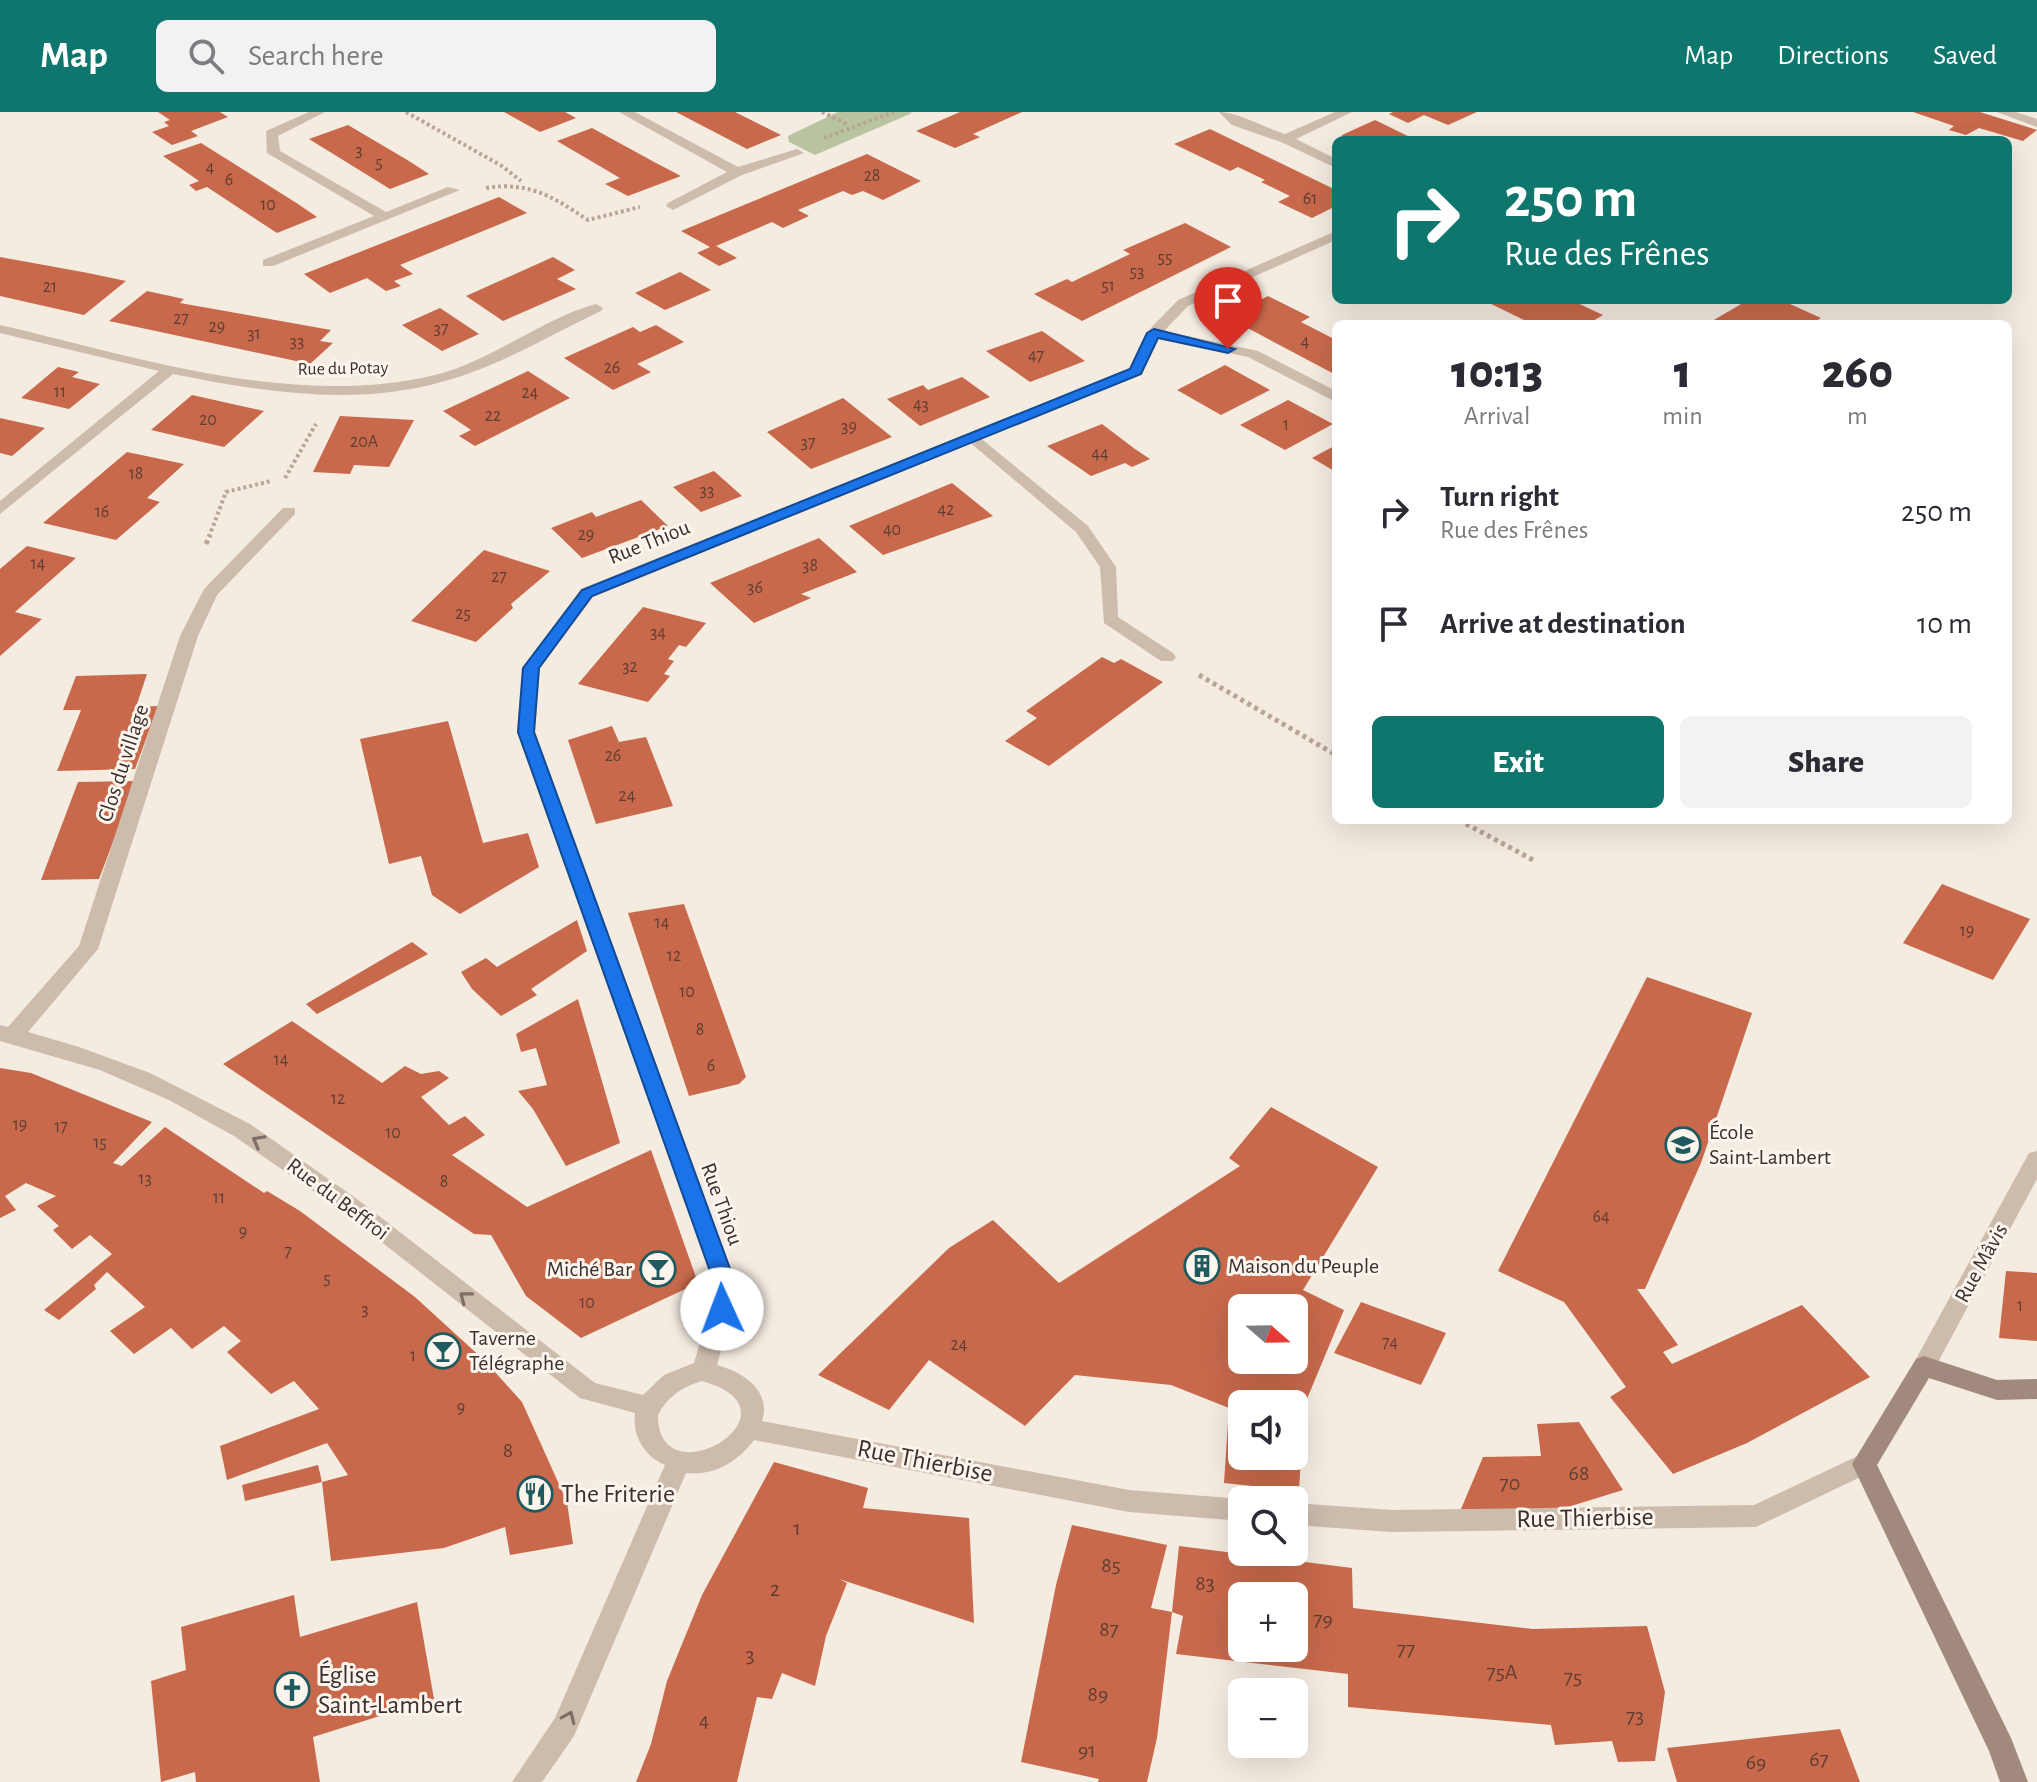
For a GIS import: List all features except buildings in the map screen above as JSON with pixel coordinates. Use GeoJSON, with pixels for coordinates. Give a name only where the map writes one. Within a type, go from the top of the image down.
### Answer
{"type":"FeatureCollection","features":[{"type":"Feature","properties":{"kind":"street"},"geometry":{"type":"LineString","coordinates":[[319,112],[278,124],[271,134],[274,153],[382,215]]}},
{"type":"Feature","properties":{"kind":"street"},"geometry":{"type":"LineString","coordinates":[[625,112],[737,172]]}},
{"type":"Feature","properties":{"kind":"street"},"geometry":{"type":"LineString","coordinates":[[1225,112],[1237,122],[1286,139],[1332,162]]}},
{"type":"Feature","properties":{"kind":"street"},"geometry":{"type":"LineString","coordinates":[[1286,139],[1346,112]]}},
{"type":"Feature","properties":{"kind":"street"},"geometry":{"type":"LineString","coordinates":[[2003,112],[2037,123]]}},
{"type":"Feature","properties":{"kind":"street"},"geometry":{"type":"LineString","coordinates":[[673,206],[737,172],[797,153]]}},
{"type":"Feature","properties":{"kind":"street"},"geometry":{"type":"LineString","coordinates":[[268,263],[382,215],[453,190]]}},
{"type":"Feature","properties":{"kind":"street","name":"Rue Thiou"},"geometry":{"type":"LineString","coordinates":[[702,1371],[709,1358],[727,1288],[526,732],[531,668],[587,593],[1136,371],[1154,333],[1183,303],[1332,237]]}},
{"type":"Feature","properties":{"kind":"street","name":"Rue du Potay"},"geometry":{"type":"LineString","coordinates":[[0,329],[172,368],[276,388],[323,392],[408,387],[444,377],[596,308]]}},
{"type":"Feature","properties":{"kind":"street"},"geometry":{"type":"LineString","coordinates":[[1154,333],[1253,354],[1332,395]]}},
{"type":"Feature","properties":{"kind":"street"},"geometry":{"type":"LineString","coordinates":[[0,509],[172,368]]}},
{"type":"Feature","properties":{"kind":"street"},"geometry":{"type":"LineString","coordinates":[[973,437],[1082,529],[1108,567],[1110,619],[1167,657]]}},
{"type":"Feature","properties":{"kind":"street","name":"Clos du village"},"geometry":{"type":"LineString","coordinates":[[7,1035],[88,949],[189,636],[210,593],[289,511]]}},
{"type":"Feature","properties":{"kind":"street","name":"Rue du Beffroi"},"geometry":{"type":"LineString","coordinates":[[7,1035],[46,1043],[156,1085],[273,1149],[588,1391],[650,1407]]}},
{"type":"Feature","properties":{"kind":"street","name":"Rue Mâvis"},"geometry":{"type":"LineString","coordinates":[[1924,1366],[2037,1159]]}},
{"type":"Feature","properties":{"kind":"street"},"geometry":{"type":"LineString","coordinates":[[2014,1782],[2001,1747],[1864,1464],[1924,1366],[1997,1390],[2037,1389]]}},
{"type":"Feature","properties":{"kind":"street"},"geometry":{"type":"LineString","coordinates":[[702,1371],[736,1379],[748,1391],[754,1413],[750,1429],[730,1452],[699,1463],[679,1460],[656,1448],[647,1432],[646,1417],[655,1393],[669,1381],[702,1371]]}},
{"type":"Feature","properties":{"kind":"street","name":"Rue Thierbise"},"geometry":{"type":"LineString","coordinates":[[750,1429],[1129,1501],[1228,1509]]}},
{"type":"Feature","properties":{"kind":"street"},"geometry":{"type":"LineString","coordinates":[[526,1782],[565,1727],[679,1460]]}},
{"type":"Feature","properties":{"kind":"street","name":"Rue Thierbise"},"geometry":{"type":"LineString","coordinates":[[1308,1515],[1392,1521],[1756,1516],[1864,1464]]}},
{"type":"Feature","properties":{"kind":"path"},"geometry":{"type":"LineString","coordinates":[[406,112],[502,166],[522,182],[538,188],[588,220],[644,206],[673,206]]}},
{"type":"Feature","properties":{"kind":"path"},"geometry":{"type":"LineString","coordinates":[[822,112],[850,126]]}},
{"type":"Feature","properties":{"kind":"path"},"geometry":{"type":"LineString","coordinates":[[797,153],[850,126],[894,112]]}},
{"type":"Feature","properties":{"kind":"path"},"geometry":{"type":"LineString","coordinates":[[453,190],[465,192],[522,182]]}},
{"type":"Feature","properties":{"kind":"path"},"geometry":{"type":"LineString","coordinates":[[1167,657],[1332,753]]}},
{"type":"Feature","properties":{"kind":"path"},"geometry":{"type":"LineString","coordinates":[[1466,824],[1535,861]]}},
{"type":"Feature","properties":{"kind":"green space"},"geometry":{"type":"Polygon","coordinates":[[[838,112],[912,113],[815,155],[789,142],[788,136],[838,112]]]}},
{"type":"Feature","properties":{"kind":"place","name":"École Saint-Lambert"},"geometry":{"type":"Point","coordinates":[1683,1145]}},
{"type":"Feature","properties":{"kind":"place","name":"Maison du Peuple"},"geometry":{"type":"Point","coordinates":[1202,1266]}},
{"type":"Feature","properties":{"kind":"place","name":"Miché Bar"},"geometry":{"type":"Point","coordinates":[658,1269]}},
{"type":"Feature","properties":{"kind":"place","name":"Taverne Télégraphe"},"geometry":{"type":"Point","coordinates":[443,1351]}},
{"type":"Feature","properties":{"kind":"place","name":"The Friterie"},"geometry":{"type":"Point","coordinates":[535,1494]}},
{"type":"Feature","properties":{"kind":"place","name":"Église Saint-Lambert"},"geometry":{"type":"Point","coordinates":[292,1690]}},
{"type":"Feature","properties":{"kind":"route"},"geometry":{"type":"LineString","coordinates":[[722,1309],[727,1288],[526,732],[531,668],[587,593],[1136,371],[1154,333],[1228,349]]}}]}
